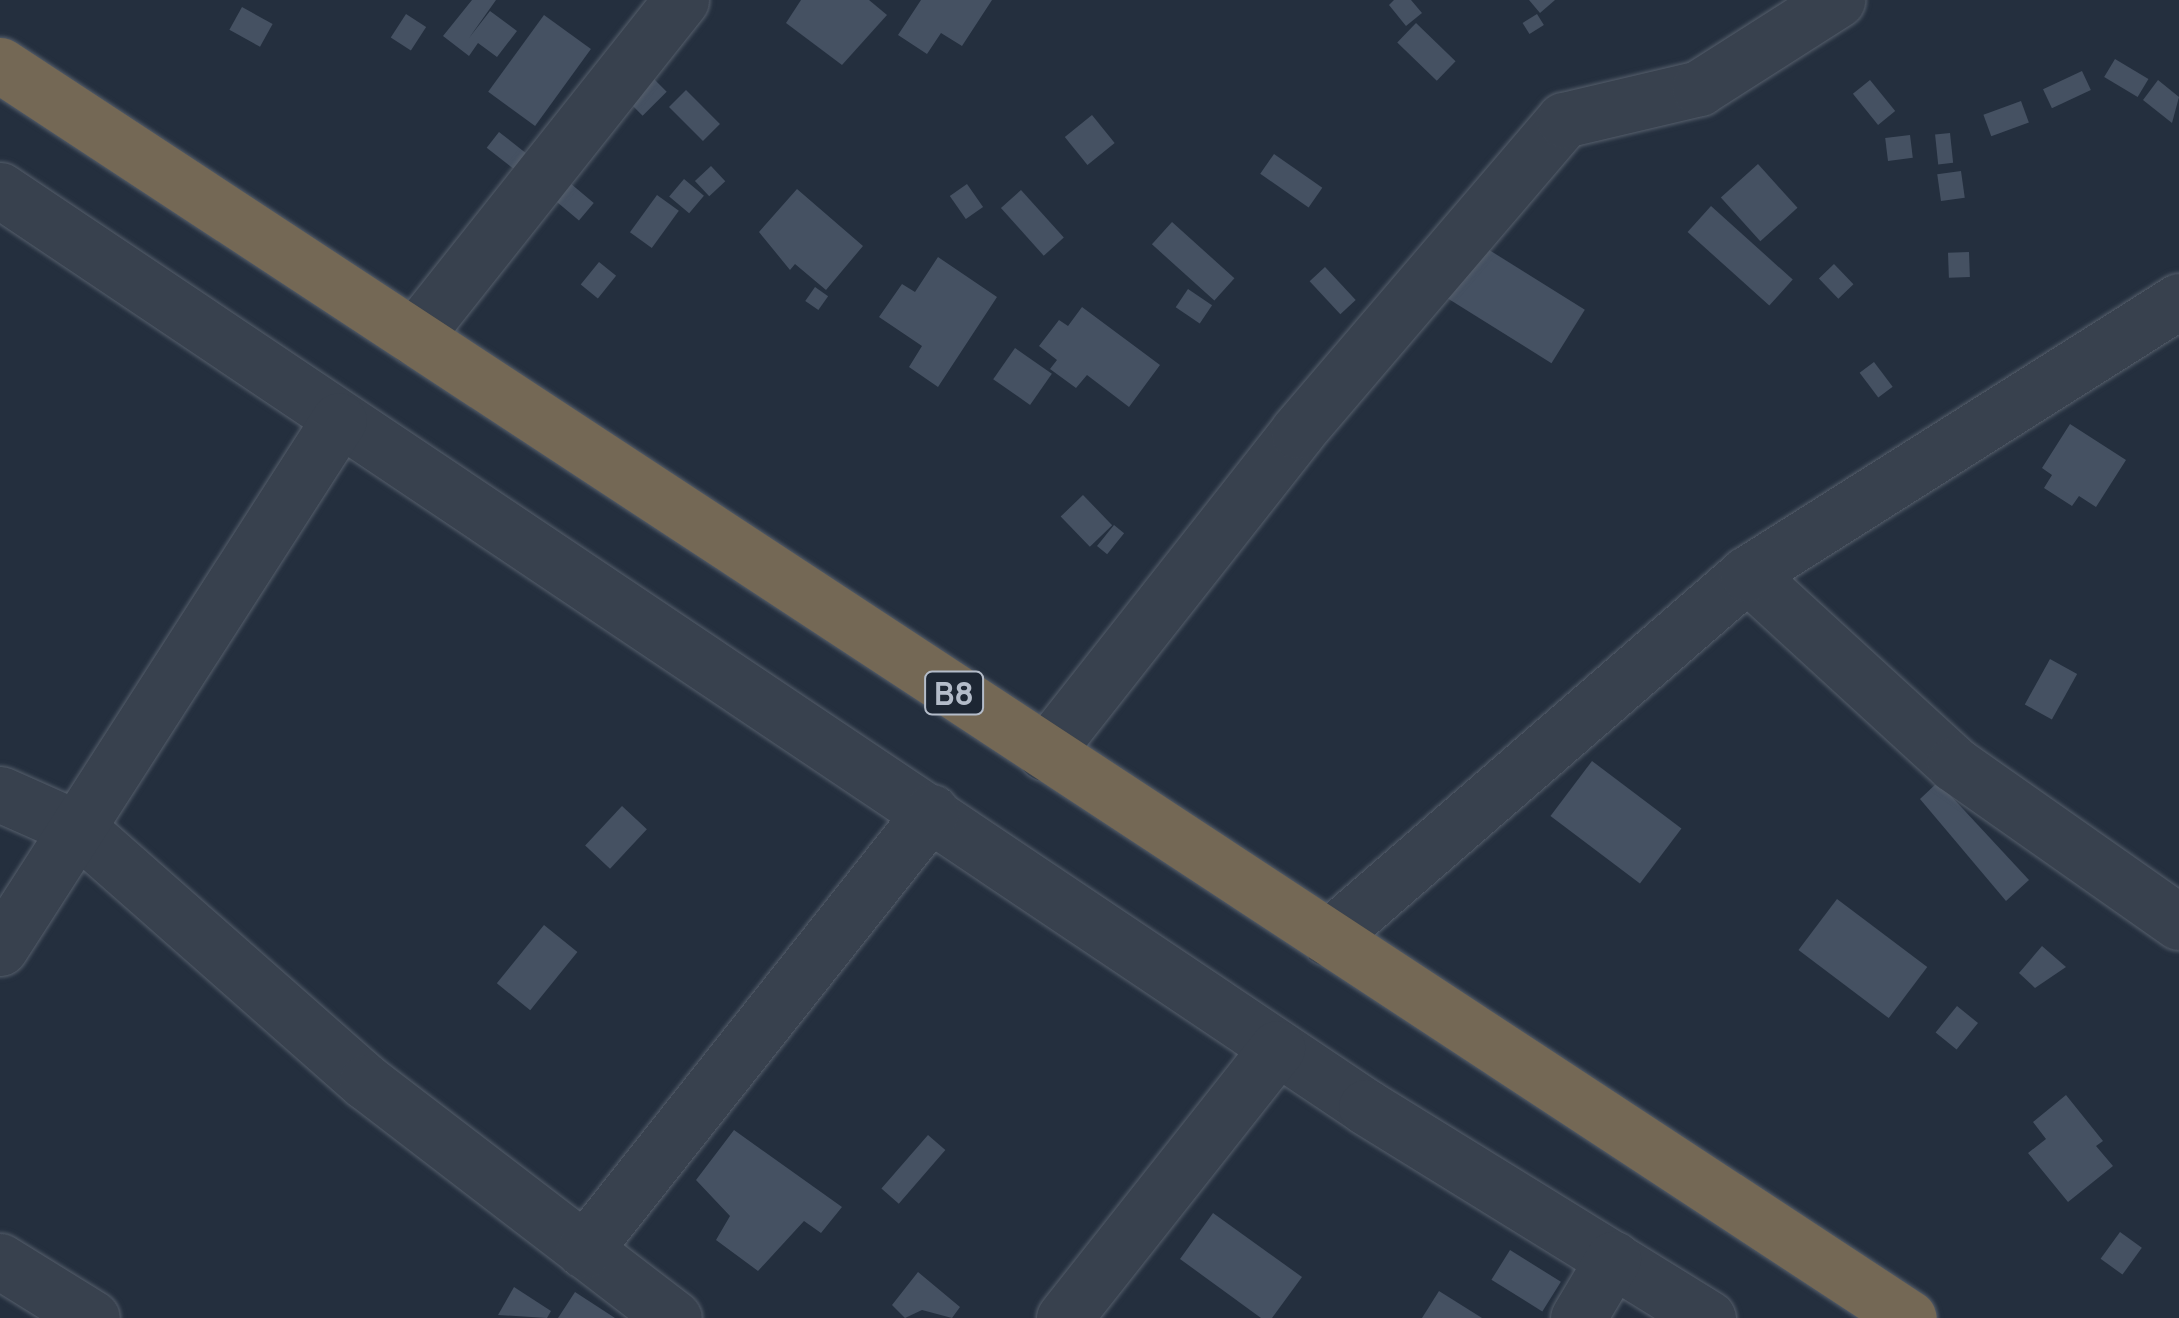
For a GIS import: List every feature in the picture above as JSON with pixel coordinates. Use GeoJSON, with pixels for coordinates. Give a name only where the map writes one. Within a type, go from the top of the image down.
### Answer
{"type":"FeatureCollection","features":[{"type":"Feature","properties":{"kind":"highway","name":"B8"},"geometry":{"type":"LineString","coordinates":[[0,65],[1909,1318]]}},
{"type":"Feature","properties":{"kind":"street"},"geometry":{"type":"LineString","coordinates":[[414,337],[681,0]]}},
{"type":"Feature","properties":{"kind":"street"},"geometry":{"type":"LineString","coordinates":[[1045,754],[1298,431],[1564,120],[1699,88],[1837,0]]}},
{"type":"Feature","properties":{"kind":"street"},"geometry":{"type":"LineString","coordinates":[[0,190],[1277,1048],[1708,1318]]}},
{"type":"Feature","properties":{"kind":"street"},"geometry":{"type":"LineString","coordinates":[[1328,938],[1747,574],[2179,301]]}},
{"type":"Feature","properties":{"kind":"street"},"geometry":{"type":"LineString","coordinates":[[0,948],[339,420]]}},
{"type":"Feature","properties":{"kind":"street"},"geometry":{"type":"LineString","coordinates":[[1747,574],[1954,764],[2179,922]]}},
{"type":"Feature","properties":{"kind":"street"},"geometry":{"type":"LineString","coordinates":[[0,794],[79,829],[366,1082],[674,1318]]}},
{"type":"Feature","properties":{"kind":"street"},"geometry":{"type":"LineString","coordinates":[[584,1250],[931,812]]}},
{"type":"Feature","properties":{"kind":"street"},"geometry":{"type":"LineString","coordinates":[[1064,1318],[1277,1048]]}},
{"type":"Feature","properties":{"kind":"street"},"geometry":{"type":"LineString","coordinates":[[1578,1318],[1613,1260]]}},
{"type":"Feature","properties":{"kind":"street"},"geometry":{"type":"LineString","coordinates":[[0,1261],[92,1318]]}},
{"type":"Feature","properties":{"kind":"building"},"geometry":{"type":"Polygon","coordinates":[[[472,0],[496,0],[469,38],[490,11],[517,31],[497,57],[478,43],[469,56],[443,36],[472,0]]]}},
{"type":"Feature","properties":{"kind":"building"},"geometry":{"type":"Polygon","coordinates":[[[801,0],[869,0],[887,15],[842,65],[786,23],[801,0]]]}},
{"type":"Feature","properties":{"kind":"building"},"geometry":{"type":"Polygon","coordinates":[[[921,0],[992,0],[962,46],[941,33],[927,54],[898,35],[921,0]]]}},
{"type":"Feature","properties":{"kind":"building"},"geometry":{"type":"Polygon","coordinates":[[[1394,0],[1411,0],[1422,13],[1406,26],[1389,5],[1394,0]]]}},
{"type":"Feature","properties":{"kind":"building"},"geometry":{"type":"Polygon","coordinates":[[[1529,0],[1555,0],[1540,13],[1529,0]]]}},
{"type":"Feature","properties":{"kind":"building"},"geometry":{"type":"Polygon","coordinates":[[[242,7],[273,24],[260,47],[229,30],[242,7]]]}},
{"type":"Feature","properties":{"kind":"building"},"geometry":{"type":"Polygon","coordinates":[[[406,14],[426,27],[411,51],[391,37],[406,14]]]}},
{"type":"Feature","properties":{"kind":"building"},"geometry":{"type":"Polygon","coordinates":[[[1537,14],[1544,25],[1529,34],[1523,23],[1537,14]]]}},
{"type":"Feature","properties":{"kind":"building"},"geometry":{"type":"Polygon","coordinates":[[[544,15],[591,49],[535,126],[488,92],[544,15]]]}},
{"type":"Feature","properties":{"kind":"building"},"geometry":{"type":"Polygon","coordinates":[[[1416,23],[1456,61],[1437,81],[1397,42],[1416,23]]]}},
{"type":"Feature","properties":{"kind":"building"},"geometry":{"type":"Polygon","coordinates":[[[2115,59],[2148,79],[2138,97],[2104,77],[2115,59]]]}},
{"type":"Feature","properties":{"kind":"building"},"geometry":{"type":"Polygon","coordinates":[[[2082,71],[2091,90],[2052,108],[2043,89],[2082,71]]]}},
{"type":"Feature","properties":{"kind":"building"},"geometry":{"type":"Polygon","coordinates":[[[649,74],[667,92],[643,116],[625,98],[649,74]]]}},
{"type":"Feature","properties":{"kind":"building"},"geometry":{"type":"Polygon","coordinates":[[[1870,80],[1895,111],[1878,125],[1853,94],[1870,80]]]}},
{"type":"Feature","properties":{"kind":"building"},"geometry":{"type":"Polygon","coordinates":[[[2158,80],[2179,97],[2172,123],[2143,100],[2158,80]]]}},
{"type":"Feature","properties":{"kind":"building"},"geometry":{"type":"Polygon","coordinates":[[[686,90],[720,124],[703,141],[669,107],[686,90]]]}},
{"type":"Feature","properties":{"kind":"building"},"geometry":{"type":"Polygon","coordinates":[[[2021,101],[2029,123],[1991,136],[1983,115],[2021,101]]]}},
{"type":"Feature","properties":{"kind":"building"},"geometry":{"type":"Polygon","coordinates":[[[1092,115],[1115,143],[1087,165],[1065,137],[1092,115]]]}},
{"type":"Feature","properties":{"kind":"building"},"geometry":{"type":"Polygon","coordinates":[[[499,132],[527,154],[515,170],[487,148],[499,132]]]}},
{"type":"Feature","properties":{"kind":"building"},"geometry":{"type":"Polygon","coordinates":[[[1950,133],[1953,163],[1938,164],[1935,135],[1950,133]]]}},
{"type":"Feature","properties":{"kind":"building"},"geometry":{"type":"Polygon","coordinates":[[[1910,135],[1913,158],[1888,161],[1885,138],[1910,135]]]}},
{"type":"Feature","properties":{"kind":"building"},"geometry":{"type":"Polygon","coordinates":[[[1274,154],[1322,188],[1309,208],[1260,174],[1274,154]]]}},
{"type":"Feature","properties":{"kind":"building"},"geometry":{"type":"Polygon","coordinates":[[[1758,164],[1797,208],[1760,241],[1721,197],[1758,164]]]}},
{"type":"Feature","properties":{"kind":"building"},"geometry":{"type":"Polygon","coordinates":[[[711,166],[725,181],[709,196],[695,181],[711,166]]]}},
{"type":"Feature","properties":{"kind":"building"},"geometry":{"type":"Polygon","coordinates":[[[1961,171],[1965,198],[1941,201],[1937,174],[1961,171]]]}},
{"type":"Feature","properties":{"kind":"building"},"geometry":{"type":"Polygon","coordinates":[[[684,179],[704,196],[689,213],[669,197],[684,179]]]}},
{"type":"Feature","properties":{"kind":"building"},"geometry":{"type":"Polygon","coordinates":[[[570,183],[594,203],[579,221],[555,201],[570,183]]]}},
{"type":"Feature","properties":{"kind":"building"},"geometry":{"type":"Polygon","coordinates":[[[967,184],[983,207],[966,219],[950,196],[967,184]]]}},
{"type":"Feature","properties":{"kind":"building"},"geometry":{"type":"Polygon","coordinates":[[[797,189],[863,246],[826,290],[795,264],[790,270],[759,232],[797,189]]]}},
{"type":"Feature","properties":{"kind":"building"},"geometry":{"type":"Polygon","coordinates":[[[1021,190],[1064,238],[1044,256],[1001,208],[1021,190]]]}},
{"type":"Feature","properties":{"kind":"building"},"geometry":{"type":"Polygon","coordinates":[[[657,195],[679,211],[652,248],[630,232],[657,195]]]}},
{"type":"Feature","properties":{"kind":"building"},"geometry":{"type":"Polygon","coordinates":[[[1711,206],[1793,280],[1769,306],[1688,232],[1711,206]]]}},
{"type":"Feature","properties":{"kind":"building"},"geometry":{"type":"Polygon","coordinates":[[[1172,222],[1234,278],[1214,301],[1152,244],[1172,222]]]}},
{"type":"Feature","properties":{"kind":"building"},"geometry":{"type":"Polygon","coordinates":[[[1478,243],[1585,310],[1551,363],[1445,296],[1478,243]]]}},
{"type":"Feature","properties":{"kind":"building"},"geometry":{"type":"Polygon","coordinates":[[[1969,252],[1970,277],[1949,278],[1948,253],[1969,252]]]}},
{"type":"Feature","properties":{"kind":"building"},"geometry":{"type":"Polygon","coordinates":[[[938,257],[997,297],[938,387],[909,367],[922,346],[879,317],[902,284],[915,292],[938,257]]]}},
{"type":"Feature","properties":{"kind":"building"},"geometry":{"type":"Polygon","coordinates":[[[599,262],[616,276],[598,298],[581,285],[599,262]]]}},
{"type":"Feature","properties":{"kind":"building"},"geometry":{"type":"Polygon","coordinates":[[[1834,264],[1853,284],[1838,299],[1819,279],[1834,264]]]}},
{"type":"Feature","properties":{"kind":"building"},"geometry":{"type":"Polygon","coordinates":[[[1325,267],[1356,300],[1340,314],[1310,281],[1325,267]]]}},
{"type":"Feature","properties":{"kind":"building"},"geometry":{"type":"Polygon","coordinates":[[[815,287],[828,296],[818,310],[805,301],[815,287]]]}},
{"type":"Feature","properties":{"kind":"building"},"geometry":{"type":"Polygon","coordinates":[[[1188,289],[1212,305],[1200,323],[1176,307],[1188,289]]]}},
{"type":"Feature","properties":{"kind":"building"},"geometry":{"type":"Polygon","coordinates":[[[1082,307],[1160,365],[1129,407],[1087,375],[1076,388],[1050,369],[1057,360],[1039,346],[1059,320],[1068,326],[1082,307]]]}},
{"type":"Feature","properties":{"kind":"building"},"geometry":{"type":"Polygon","coordinates":[[[1015,348],[1052,374],[1030,405],[993,379],[1015,348]]]}},
{"type":"Feature","properties":{"kind":"building"},"geometry":{"type":"Polygon","coordinates":[[[1874,362],[1893,387],[1878,398],[1860,373],[1874,362]]]}},
{"type":"Feature","properties":{"kind":"building"},"geometry":{"type":"Polygon","coordinates":[[[2070,424],[2126,460],[2096,507],[2079,496],[2072,506],[2044,488],[2052,475],[2042,468],[2070,424]]]}},
{"type":"Feature","properties":{"kind":"building"},"geometry":{"type":"Polygon","coordinates":[[[1083,495],[1112,525],[1090,547],[1061,517],[1083,495]]]}},
{"type":"Feature","properties":{"kind":"building"},"geometry":{"type":"Polygon","coordinates":[[[1114,525],[1124,533],[1107,554],[1097,546],[1114,525]]]}},
{"type":"Feature","properties":{"kind":"building"},"geometry":{"type":"Polygon","coordinates":[[[2050,659],[2077,674],[2052,720],[2025,704],[2050,659]]]}},
{"type":"Feature","properties":{"kind":"building"},"geometry":{"type":"Polygon","coordinates":[[[1592,761],[1681,828],[1640,884],[1550,816],[1592,761]]]}},
{"type":"Feature","properties":{"kind":"building"},"geometry":{"type":"Polygon","coordinates":[[[1938,782],[2029,880],[2006,901],[1920,799],[1938,782]]]}},
{"type":"Feature","properties":{"kind":"building"},"geometry":{"type":"Polygon","coordinates":[[[622,806],[647,829],[610,869],[585,845],[622,806]]]}},
{"type":"Feature","properties":{"kind":"building"},"geometry":{"type":"Polygon","coordinates":[[[1837,899],[1927,967],[1889,1018],[1798,950],[1837,899]]]}},
{"type":"Feature","properties":{"kind":"building"},"geometry":{"type":"Polygon","coordinates":[[[544,925],[577,952],[530,1010],[497,983],[544,925]]]}},
{"type":"Feature","properties":{"kind":"building"},"geometry":{"type":"Polygon","coordinates":[[[2042,946],[2066,967],[2035,988],[2019,973],[2042,946]]]}},
{"type":"Feature","properties":{"kind":"building"},"geometry":{"type":"Polygon","coordinates":[[[1957,1006],[1978,1023],[1957,1049],[1936,1032],[1957,1006]]]}},
{"type":"Feature","properties":{"kind":"building"},"geometry":{"type":"Polygon","coordinates":[[[2066,1095],[2103,1141],[2096,1146],[2113,1166],[2068,1202],[2028,1153],[2046,1139],[2033,1122],[2066,1095]]]}},
{"type":"Feature","properties":{"kind":"building"},"geometry":{"type":"Polygon","coordinates":[[[734,1130],[842,1207],[821,1233],[804,1221],[758,1271],[716,1240],[730,1216],[696,1180],[734,1130]]]}},
{"type":"Feature","properties":{"kind":"building"},"geometry":{"type":"Polygon","coordinates":[[[928,1135],[945,1150],[899,1204],[881,1189],[928,1135]]]}},
{"type":"Feature","properties":{"kind":"building"},"geometry":{"type":"Polygon","coordinates":[[[1213,1213],[1302,1277],[1272,1318],[1261,1318],[1180,1259],[1213,1213]]]}},
{"type":"Feature","properties":{"kind":"building"},"geometry":{"type":"Polygon","coordinates":[[[2120,1232],[2142,1248],[2122,1275],[2101,1259],[2120,1232]]]}},
{"type":"Feature","properties":{"kind":"building"},"geometry":{"type":"Polygon","coordinates":[[[1510,1250],[1561,1282],[1542,1311],[1491,1280],[1510,1250]]]}},
{"type":"Feature","properties":{"kind":"building"},"geometry":{"type":"Polygon","coordinates":[[[918,1272],[960,1307],[952,1318],[922,1310],[905,1318],[892,1305],[918,1272]]]}},
{"type":"Feature","properties":{"kind":"building"},"geometry":{"type":"Polygon","coordinates":[[[514,1287],[551,1311],[547,1318],[498,1315],[514,1287]]]}},
{"type":"Feature","properties":{"kind":"building"},"geometry":{"type":"Polygon","coordinates":[[[1439,1291],[1482,1318],[1422,1318],[1439,1291]]]}},
{"type":"Feature","properties":{"kind":"building"},"geometry":{"type":"Polygon","coordinates":[[[575,1292],[615,1318],[558,1318],[575,1292]]]}}]}
